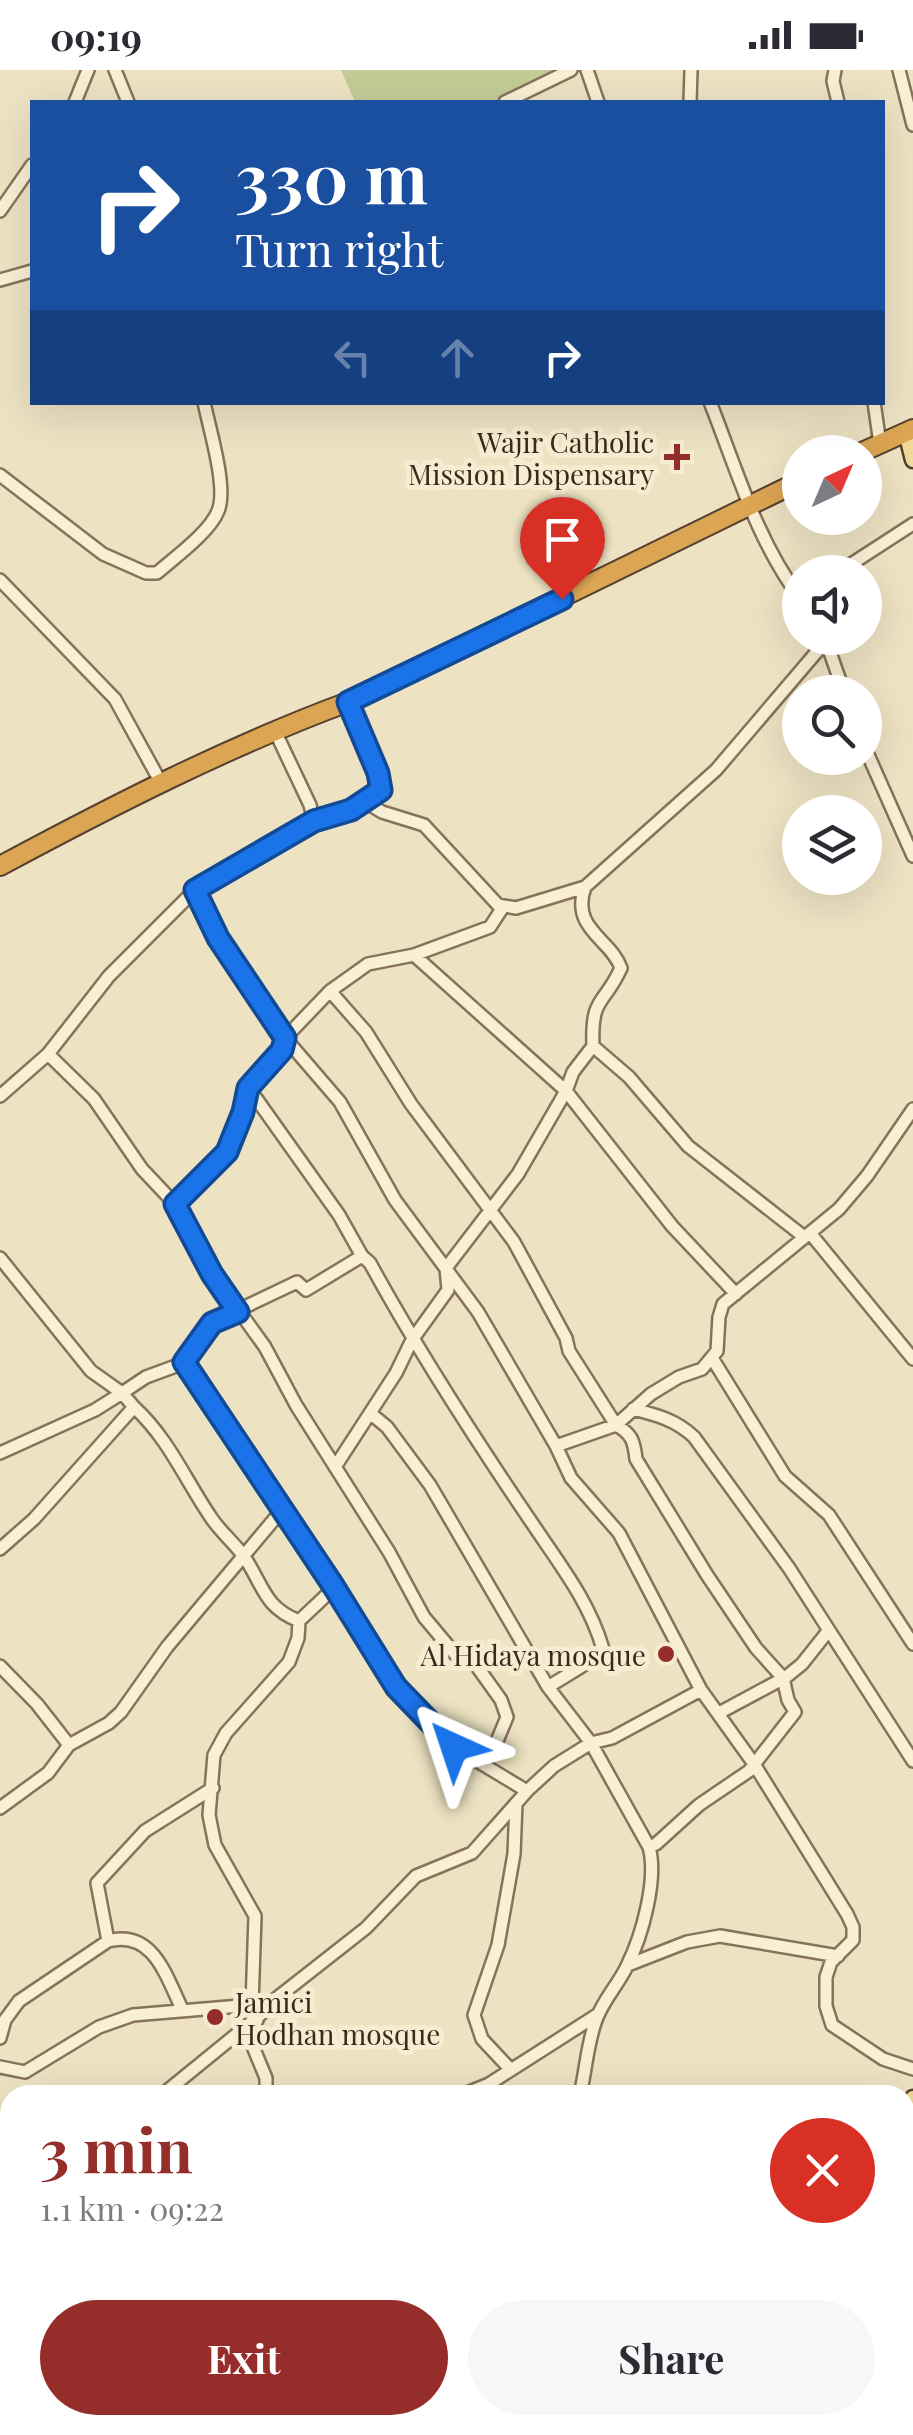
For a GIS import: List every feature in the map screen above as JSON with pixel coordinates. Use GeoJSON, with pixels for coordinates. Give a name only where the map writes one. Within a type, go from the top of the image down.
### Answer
{"type":"FeatureCollection","features":[{"type":"Feature","properties":{"kind":"highway"},"geometry":{"type":"LineString","coordinates":[[882,443],[910,430]]}},
{"type":"Feature","properties":{"kind":"highway"},"geometry":{"type":"LineString","coordinates":[[0,866],[160,781],[348,702],[782,490]]}},
{"type":"Feature","properties":{"kind":"main road"},"geometry":{"type":"LineString","coordinates":[[910,430],[913,460]]}},
{"type":"Feature","properties":{"kind":"street"},"geometry":{"type":"LineString","coordinates":[[76,100],[88,70]]}},
{"type":"Feature","properties":{"kind":"street"},"geometry":{"type":"LineString","coordinates":[[115,70],[127,100]]}},
{"type":"Feature","properties":{"kind":"street"},"geometry":{"type":"LineString","coordinates":[[509,100],[571,70]]}},
{"type":"Feature","properties":{"kind":"street"},"geometry":{"type":"LineString","coordinates":[[588,70],[597,100]]}},
{"type":"Feature","properties":{"kind":"street"},"geometry":{"type":"LineString","coordinates":[[690,100],[691,70]]}},
{"type":"Feature","properties":{"kind":"street"},"geometry":{"type":"LineString","coordinates":[[836,70],[833,81],[838,100]]}},
{"type":"Feature","properties":{"kind":"street"},"geometry":{"type":"LineString","coordinates":[[899,70],[913,125]]}},
{"type":"Feature","properties":{"kind":"street"},"geometry":{"type":"LineString","coordinates":[[0,211],[30,168]]}},
{"type":"Feature","properties":{"kind":"street"},"geometry":{"type":"LineString","coordinates":[[0,280],[30,272]]}},
{"type":"Feature","properties":{"kind":"street"},"geometry":{"type":"LineString","coordinates":[[0,475],[103,554],[146,573],[157,573],[218,514],[220,481],[205,405]]}},
{"type":"Feature","properties":{"kind":"street"},"geometry":{"type":"LineString","coordinates":[[711,405],[750,504],[754,524],[782,572]]}},
{"type":"Feature","properties":{"kind":"street"},"geometry":{"type":"LineString","coordinates":[[874,405],[879,435]]}},
{"type":"Feature","properties":{"kind":"street"},"geometry":{"type":"LineString","coordinates":[[865,555],[913,524]]}},
{"type":"Feature","properties":{"kind":"street"},"geometry":{"type":"LineString","coordinates":[[0,580],[115,699],[160,781]]}},
{"type":"Feature","properties":{"kind":"street"},"geometry":{"type":"LineString","coordinates":[[364,801],[382,812],[424,825],[492,901],[503,907],[516,908],[585,887],[716,770],[812,655]]}},
{"type":"Feature","properties":{"kind":"street"},"geometry":{"type":"LineString","coordinates":[[0,1096],[48,1054],[109,976],[195,890],[314,821],[351,810],[381,790],[378,773],[348,702]]}},
{"type":"Feature","properties":{"kind":"street"},"geometry":{"type":"LineString","coordinates":[[274,730],[314,821]]}},
{"type":"Feature","properties":{"kind":"street"},"geometry":{"type":"LineString","coordinates":[[877,775],[913,856]]}},
{"type":"Feature","properties":{"kind":"street"},"geometry":{"type":"LineString","coordinates":[[335,1466],[396,1373],[412,1340],[448,1290],[446,1268],[518,1174],[573,1072],[593,1046],[592,1025],[598,1000],[622,968],[616,954],[598,942],[588,926],[582,901],[585,887]]}},
{"type":"Feature","properties":{"kind":"street"},"geometry":{"type":"LineString","coordinates":[[195,890],[218,938],[285,1038],[340,1102],[395,1200],[478,1312],[571,1478],[619,1533],[701,1690],[754,1764],[853,1926],[853,1940],[832,1962],[826,1976],[826,2006],[832,2026],[882,2059],[913,2069]]}},
{"type":"Feature","properties":{"kind":"street"},"geometry":{"type":"LineString","coordinates":[[175,1204],[227,1152],[248,1088],[282,1050],[285,1038],[330,991],[368,964],[414,955],[490,927],[503,907]]}},
{"type":"Feature","properties":{"kind":"street"},"geometry":{"type":"LineString","coordinates":[[414,955],[566,1091],[672,1226],[736,1294]]}},
{"type":"Feature","properties":{"kind":"street"},"geometry":{"type":"LineString","coordinates":[[330,991],[366,1032],[410,1104],[514,1242],[566,1338],[569,1351],[616,1425],[629,1432],[636,1459],[707,1576],[756,1648],[783,1678],[788,1700],[796,1712],[749,1771],[648,1847]]}},
{"type":"Feature","properties":{"kind":"street"},"geometry":{"type":"LineString","coordinates":[[593,1046],[629,1077],[688,1146],[807,1235],[913,1359]]}},
{"type":"Feature","properties":{"kind":"street"},"geometry":{"type":"LineString","coordinates":[[48,1054],[94,1100],[142,1169],[175,1204],[212,1274],[265,1347],[424,1617],[455,1654],[476,1664],[501,1700],[507,1717],[497,1741],[476,1761]]}},
{"type":"Feature","properties":{"kind":"street"},"geometry":{"type":"LineString","coordinates":[[248,1088],[339,1215],[412,1340],[533,1526],[563,1564],[597,1628],[603,1649],[600,1655],[548,1687]]}},
{"type":"Feature","properties":{"kind":"street"},"geometry":{"type":"LineString","coordinates":[[556,1446],[616,1425],[679,1376],[702,1370],[718,1344],[718,1317],[724,1304],[839,1209],[913,1109]]}},
{"type":"Feature","properties":{"kind":"street"},"geometry":{"type":"LineString","coordinates":[[0,1453],[95,1410],[146,1377],[184,1362],[212,1323],[298,1282],[306,1290],[362,1256]]}},
{"type":"Feature","properties":{"kind":"street"},"geometry":{"type":"LineString","coordinates":[[0,1258],[91,1370],[122,1394],[187,1474],[211,1518],[244,1557],[267,1600],[281,1614],[299,1622]]}},
{"type":"Feature","properties":{"kind":"street"},"geometry":{"type":"LineString","coordinates":[[712,1358],[785,1476],[829,1516],[913,1644]]}},
{"type":"Feature","properties":{"kind":"street"},"geometry":{"type":"LineString","coordinates":[[184,1362],[396,1687],[454,1747],[527,1791]]}},
{"type":"Feature","properties":{"kind":"street"},"geometry":{"type":"LineString","coordinates":[[0,1549],[34,1519],[134,1407]]}},
{"type":"Feature","properties":{"kind":"street"},"geometry":{"type":"LineString","coordinates":[[634,1409],[682,1425],[694,1436],[790,1568],[913,1760]]}},
{"type":"Feature","properties":{"kind":"street"},"geometry":{"type":"LineString","coordinates":[[370,1413],[387,1428],[430,1486],[548,1687],[592,1743],[652,1858],[650,1896],[628,1965],[597,2015],[581,2085]]}},
{"type":"Feature","properties":{"kind":"street"},"geometry":{"type":"LineString","coordinates":[[0,1808],[48,1773],[70,1745],[122,1712],[168,1648],[282,1510]]}},
{"type":"Feature","properties":{"kind":"street"},"geometry":{"type":"LineString","coordinates":[[266,2085],[249,2037],[256,2011],[254,1916],[215,1845],[209,1815],[217,1746],[289,1662],[299,1622],[334,1587]]}},
{"type":"Feature","properties":{"kind":"street"},"geometry":{"type":"LineString","coordinates":[[720,1712],[802,1664],[829,1630]]}},
{"type":"Feature","properties":{"kind":"street"},"geometry":{"type":"LineString","coordinates":[[0,1666],[70,1745]]}},
{"type":"Feature","properties":{"kind":"street"},"geometry":{"type":"LineString","coordinates":[[173,2085],[256,2011],[366,1928],[416,1876],[472,1853],[554,1766],[701,1690]]}},
{"type":"Feature","properties":{"kind":"street"},"geometry":{"type":"LineString","coordinates":[[108,1941],[97,1883],[144,1831],[213,1788]]}},
{"type":"Feature","properties":{"kind":"street"},"geometry":{"type":"LineString","coordinates":[[512,2070],[482,2039],[474,2015],[498,1945],[514,1854],[516,1804]]}},
{"type":"Feature","properties":{"kind":"street"},"geometry":{"type":"LineString","coordinates":[[628,1965],[688,1942],[720,1936],[838,1956]]}},
{"type":"Feature","properties":{"kind":"street"},"geometry":{"type":"LineString","coordinates":[[0,2038],[5,2020],[19,2001],[108,1941],[120,1938],[135,1940],[155,1954],[182,2008]]}},
{"type":"Feature","properties":{"kind":"street"},"geometry":{"type":"LineString","coordinates":[[0,2067],[25,2072],[99,2027],[133,2014],[182,2008],[256,2011]]}},
{"type":"Feature","properties":{"kind":"street"},"geometry":{"type":"LineString","coordinates":[[487,2085],[597,2015]]}},
{"type":"Feature","properties":{"kind":"green space"},"geometry":{"type":"Polygon","coordinates":[[[341,70],[575,70],[514,100],[354,100],[341,70]]]}},
{"type":"Feature","properties":{"kind":"place","name":"Wajir Catholic Mission Dispensary"},"geometry":{"type":"Point","coordinates":[677,457]}},
{"type":"Feature","properties":{"kind":"place","name":"Al Hidaya mosque"},"geometry":{"type":"Point","coordinates":[666,1654]}},
{"type":"Feature","properties":{"kind":"place","name":"Jamici Hodhan mosque"},"geometry":{"type":"Point","coordinates":[215,2017]}},
{"type":"Feature","properties":{"kind":"route"},"geometry":{"type":"LineString","coordinates":[[454,1747],[396,1687],[184,1362],[212,1323],[238,1312],[212,1274],[175,1204],[227,1152],[248,1088],[282,1050],[285,1038],[218,938],[195,890],[314,821],[351,810],[381,790],[378,773],[348,702],[562,599]]}}]}
